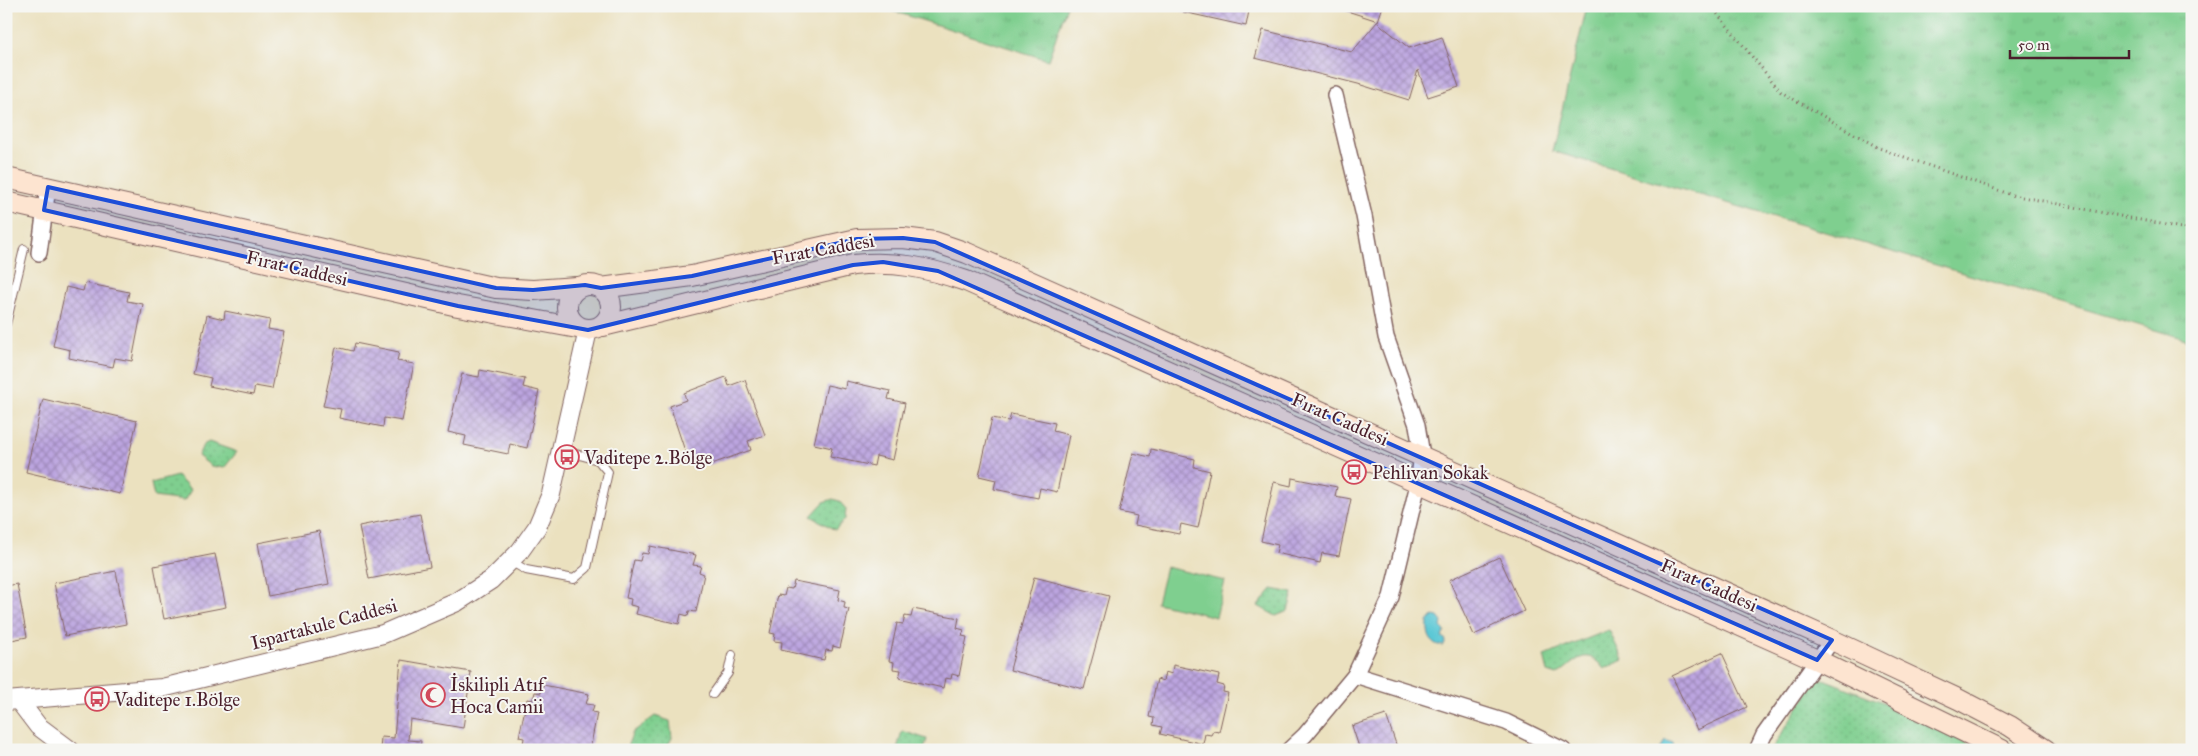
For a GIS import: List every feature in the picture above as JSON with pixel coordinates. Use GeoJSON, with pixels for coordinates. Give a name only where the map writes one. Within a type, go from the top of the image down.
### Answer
{"type":"FeatureCollection","features":[{"type":"Feature","properties":{"kind":"main road","name":"Fırat Caddesi"},"geometry":{"type":"LineString","coordinates":[[6,178],[496,288],[533,290],[590,285],[601,288],[692,276],[857,239],[903,238],[935,242],[967,253],[1832,640],[1958,699],[2035,747]]}},
{"type":"Feature","properties":{"kind":"main road","name":"Fırat Caddesi"},"geometry":{"type":"LineString","coordinates":[[6,202],[458,306],[595,328],[853,265],[883,262],[938,271],[966,281],[1418,484],[1817,660],[2002,750]]}},
{"type":"Feature","properties":{"kind":"main road"},"geometry":{"type":"LineString","coordinates":[[577,287],[568,301],[567,314],[575,325],[595,328],[608,320],[611,309],[608,296],[601,288]]}},
{"type":"Feature","properties":{"kind":"street"},"geometry":{"type":"LineString","coordinates":[[1289,750],[1306,735],[1355,675],[1391,597],[1418,484],[1422,455],[1417,426],[1386,337],[1364,216],[1335,95]]}},
{"type":"Feature","properties":{"kind":"street"},"geometry":{"type":"LineString","coordinates":[[32,251],[44,210],[48,187]]}},
{"type":"Feature","properties":{"kind":"street","name":"Ispartakule Caddesi"},"geometry":{"type":"LineString","coordinates":[[13,701],[162,688],[383,634],[457,602],[491,580],[520,551],[536,527],[551,494],[561,450],[595,328]]}},
{"type":"Feature","properties":{"kind":"street"},"geometry":{"type":"LineString","coordinates":[[1757,750],[1764,735],[1832,640]]}},
{"type":"Feature","properties":{"kind":"street"},"geometry":{"type":"LineString","coordinates":[[1355,675],[1506,722],[1556,748]]}},
{"type":"Feature","properties":{"kind":"street"},"geometry":{"type":"LineString","coordinates":[[13,701],[38,726],[70,750]]}},
{"type":"Feature","properties":{"kind":"lane"},"geometry":{"type":"LineString","coordinates":[[6,324],[32,251]]}},
{"type":"Feature","properties":{"kind":"lane"},"geometry":{"type":"LineString","coordinates":[[510,561],[526,570],[574,579],[587,568],[608,472],[598,460],[561,450]]}},
{"type":"Feature","properties":{"kind":"lane"},"geometry":{"type":"LineString","coordinates":[[713,694],[728,672],[732,655]]}},
{"type":"Feature","properties":{"kind":"path"},"geometry":{"type":"LineString","coordinates":[[1711,6],[1781,92],[1879,148],[2012,195],[2192,230]]}},
{"type":"Feature","properties":{"kind":"highlighted area"},"geometry":{"type":"Polygon","coordinates":[[[48,187],[496,288],[533,290],[585,285],[601,288],[692,276],[857,239],[903,238],[935,242],[1832,640],[1817,660],[938,271],[883,262],[853,265],[588,330],[458,306],[44,210],[48,187]]]}},
{"type":"Feature","properties":{"kind":"green space"},"geometry":{"type":"Polygon","coordinates":[[[877,6],[1067,6],[1048,60],[877,6]]]}},
{"type":"Feature","properties":{"kind":"green space"},"geometry":{"type":"Polygon","coordinates":[[[1587,6],[2192,6],[2192,341],[1552,151],[1587,6]]]}},
{"type":"Feature","properties":{"kind":"green space"},"geometry":{"type":"Polygon","coordinates":[[[209,442],[237,452],[224,468],[211,466],[198,456],[203,445],[209,442]]]}},
{"type":"Feature","properties":{"kind":"green space"},"geometry":{"type":"Polygon","coordinates":[[[177,476],[191,490],[184,501],[154,497],[151,483],[177,476]]]}},
{"type":"Feature","properties":{"kind":"green space"},"geometry":{"type":"Polygon","coordinates":[[[833,499],[839,501],[846,509],[845,519],[835,530],[811,516],[824,502],[833,499]]]}},
{"type":"Feature","properties":{"kind":"green space"},"geometry":{"type":"Polygon","coordinates":[[[1166,567],[1225,581],[1216,617],[1157,603],[1166,567]]]}},
{"type":"Feature","properties":{"kind":"green space"},"geometry":{"type":"Polygon","coordinates":[[[1272,589],[1293,593],[1288,611],[1276,616],[1258,606],[1272,589]]]}},
{"type":"Feature","properties":{"kind":"green space"},"geometry":{"type":"Polygon","coordinates":[[[1609,630],[1623,660],[1604,669],[1591,658],[1586,657],[1575,661],[1557,675],[1548,672],[1544,656],[1609,630]]]}},
{"type":"Feature","properties":{"kind":"green space"},"geometry":{"type":"Polygon","coordinates":[[[1818,677],[1883,702],[1981,750],[1771,750],[1818,677]]]}},
{"type":"Feature","properties":{"kind":"green space"},"geometry":{"type":"Polygon","coordinates":[[[655,716],[670,721],[672,738],[665,750],[628,750],[627,747],[633,732],[655,716]]]}},
{"type":"Feature","properties":{"kind":"green space"},"geometry":{"type":"Polygon","coordinates":[[[902,731],[927,739],[924,750],[897,749],[902,731]]]}},
{"type":"Feature","properties":{"kind":"water"},"geometry":{"type":"Polygon","coordinates":[[[1433,616],[1438,617],[1442,622],[1441,627],[1445,631],[1442,637],[1446,640],[1444,646],[1435,644],[1430,638],[1428,622],[1433,616]]]}},
{"type":"Feature","properties":{"kind":"water"},"geometry":{"type":"Polygon","coordinates":[[[1665,740],[1673,743],[1674,750],[1660,750],[1665,740]]]}},
{"type":"Feature","properties":{"kind":"building"},"geometry":{"type":"Polygon","coordinates":[[[1184,6],[1250,6],[1246,26],[1183,12],[1184,6]]]}},
{"type":"Feature","properties":{"kind":"building"},"geometry":{"type":"Polygon","coordinates":[[[1341,6],[1383,6],[1378,21],[1341,9],[1341,6]]]}},
{"type":"Feature","properties":{"kind":"building"},"geometry":{"type":"Polygon","coordinates":[[[1377,22],[1409,48],[1442,37],[1459,87],[1428,97],[1418,70],[1409,100],[1358,84],[1255,58],[1263,30],[1352,52],[1377,22]]]}},
{"type":"Feature","properties":{"kind":"building"},"geometry":{"type":"Polygon","coordinates":[[[85,283],[129,292],[127,301],[143,304],[132,361],[115,358],[113,367],[69,358],[70,350],[53,346],[66,287],[83,291],[85,283]]]}},
{"type":"Feature","properties":{"kind":"building"},"geometry":{"type":"Polygon","coordinates":[[[225,311],[270,320],[268,329],[284,332],[272,389],[255,386],[253,395],[209,386],[211,378],[193,374],[207,315],[224,319],[225,311]]]}},
{"type":"Feature","properties":{"kind":"building"},"geometry":{"type":"Polygon","coordinates":[[[355,343],[399,352],[397,361],[414,364],[402,421],[384,418],[383,427],[339,418],[341,409],[323,406],[336,347],[353,351],[355,343]]]}},
{"type":"Feature","properties":{"kind":"building"},"geometry":{"type":"Polygon","coordinates":[[[480,370],[525,379],[523,387],[539,391],[527,448],[510,444],[508,454],[464,445],[466,436],[448,432],[462,374],[479,377],[480,370]]]}},
{"type":"Feature","properties":{"kind":"building"},"geometry":{"type":"Polygon","coordinates":[[[726,377],[729,386],[745,380],[765,435],[748,441],[751,450],[709,465],[706,457],[689,463],[670,406],[686,400],[684,393],[726,377]]]}},
{"type":"Feature","properties":{"kind":"building"},"geometry":{"type":"Polygon","coordinates":[[[846,381],[890,391],[888,399],[905,403],[893,460],[876,456],[874,466],[830,457],[832,448],[814,444],[827,385],[845,389],[846,381]]]}},
{"type":"Feature","properties":{"kind":"building"},"geometry":{"type":"Polygon","coordinates":[[[43,399],[137,421],[120,494],[26,472],[43,399]]]}},
{"type":"Feature","properties":{"kind":"building"},"geometry":{"type":"Polygon","coordinates":[[[1011,414],[1055,423],[1053,431],[1069,435],[1057,492],[1040,488],[1038,498],[994,489],[996,480],[979,476],[992,418],[1009,421],[1011,414]]]}},
{"type":"Feature","properties":{"kind":"building"},"geometry":{"type":"Polygon","coordinates":[[[1151,449],[1195,459],[1194,467],[1210,471],[1198,528],[1181,524],[1179,534],[1135,525],[1137,516],[1119,512],[1133,453],[1150,457],[1151,449]]]}},
{"type":"Feature","properties":{"kind":"building"},"geometry":{"type":"Polygon","coordinates":[[[1292,478],[1337,487],[1335,496],[1351,499],[1339,556],[1322,553],[1320,563],[1276,553],[1278,545],[1261,541],[1274,482],[1291,486],[1292,478]]]}},
{"type":"Feature","properties":{"kind":"building"},"geometry":{"type":"Polygon","coordinates":[[[420,514],[430,567],[369,579],[359,526],[420,514]]]}},
{"type":"Feature","properties":{"kind":"building"},"geometry":{"type":"Polygon","coordinates":[[[319,531],[329,584],[268,596],[258,543],[319,531]]]}},
{"type":"Feature","properties":{"kind":"building"},"geometry":{"type":"Polygon","coordinates":[[[650,546],[696,555],[693,565],[701,566],[699,572],[704,574],[696,612],[689,611],[688,616],[681,614],[679,624],[636,614],[638,607],[630,605],[631,599],[626,598],[634,560],[640,561],[642,553],[648,554],[650,546]]]}},
{"type":"Feature","properties":{"kind":"building"},"geometry":{"type":"Polygon","coordinates":[[[215,554],[226,607],[164,619],[154,566],[215,554]]]}},
{"type":"Feature","properties":{"kind":"building"},"geometry":{"type":"Polygon","coordinates":[[[1499,557],[1524,611],[1474,635],[1449,580],[1499,557]]]}},
{"type":"Feature","properties":{"kind":"building"},"geometry":{"type":"Polygon","coordinates":[[[116,571],[126,624],[65,636],[54,583],[116,571]]]}},
{"type":"Feature","properties":{"kind":"building"},"geometry":{"type":"Polygon","coordinates":[[[1034,577],[1109,596],[1084,689],[1010,670],[1034,577]]]}},
{"type":"Feature","properties":{"kind":"building"},"geometry":{"type":"Polygon","coordinates":[[[794,581],[840,590],[838,600],[845,602],[844,608],[849,609],[840,648],[833,646],[832,651],[826,650],[824,660],[781,650],[782,642],[774,641],[775,634],[770,633],[778,595],[784,596],[786,588],[792,589],[794,581]]]}},
{"type":"Feature","properties":{"kind":"building"},"geometry":{"type":"Polygon","coordinates":[[[17,584],[27,637],[6,641],[6,586],[17,584]]]}},
{"type":"Feature","properties":{"kind":"building"},"geometry":{"type":"Polygon","coordinates":[[[913,609],[959,618],[957,628],[964,630],[962,636],[967,637],[959,676],[952,674],[951,679],[945,678],[943,688],[899,678],[901,670],[893,669],[894,662],[889,661],[897,623],[903,624],[905,616],[911,617],[913,609]]]}},
{"type":"Feature","properties":{"kind":"building"},"geometry":{"type":"Polygon","coordinates":[[[1722,653],[1747,707],[1697,730],[1672,676],[1722,653]]]}},
{"type":"Feature","properties":{"kind":"building","name":"İskilipli Atıf Hoca Camii"},"geometry":{"type":"Polygon","coordinates":[[[401,660],[471,672],[463,728],[410,719],[408,740],[421,741],[420,750],[380,750],[381,737],[394,738],[401,660]]]}},
{"type":"Feature","properties":{"kind":"building"},"geometry":{"type":"Polygon","coordinates":[[[1173,665],[1219,675],[1217,684],[1224,686],[1223,692],[1228,693],[1219,732],[1213,731],[1211,735],[1205,734],[1203,744],[1160,734],[1162,727],[1153,725],[1154,718],[1149,717],[1157,679],[1163,681],[1165,672],[1172,674],[1173,665]]]}},
{"type":"Feature","properties":{"kind":"building"},"geometry":{"type":"Polygon","coordinates":[[[543,685],[589,694],[586,704],[594,705],[592,712],[597,713],[590,750],[530,750],[531,746],[523,744],[524,738],[519,737],[527,699],[533,700],[535,692],[541,693],[543,685]]]}},
{"type":"Feature","properties":{"kind":"building"},"geometry":{"type":"Polygon","coordinates":[[[1386,715],[1398,750],[1360,750],[1352,726],[1386,715]]]}},
{"type":"Feature","properties":{"kind":"place","name":"Vaditepe 2.Bölge"},"geometry":{"type":"Point","coordinates":[567,457]}},
{"type":"Feature","properties":{"kind":"place","name":"Pehlivan Sokak"},"geometry":{"type":"Point","coordinates":[1354,472]}},
{"type":"Feature","properties":{"kind":"place","name":"İskilipli Atıf Hoca Camii"},"geometry":{"type":"Point","coordinates":[433,695]}},
{"type":"Feature","properties":{"kind":"place","name":"Vaditepe 1.Bölge"},"geometry":{"type":"Point","coordinates":[97,699]}}]}
